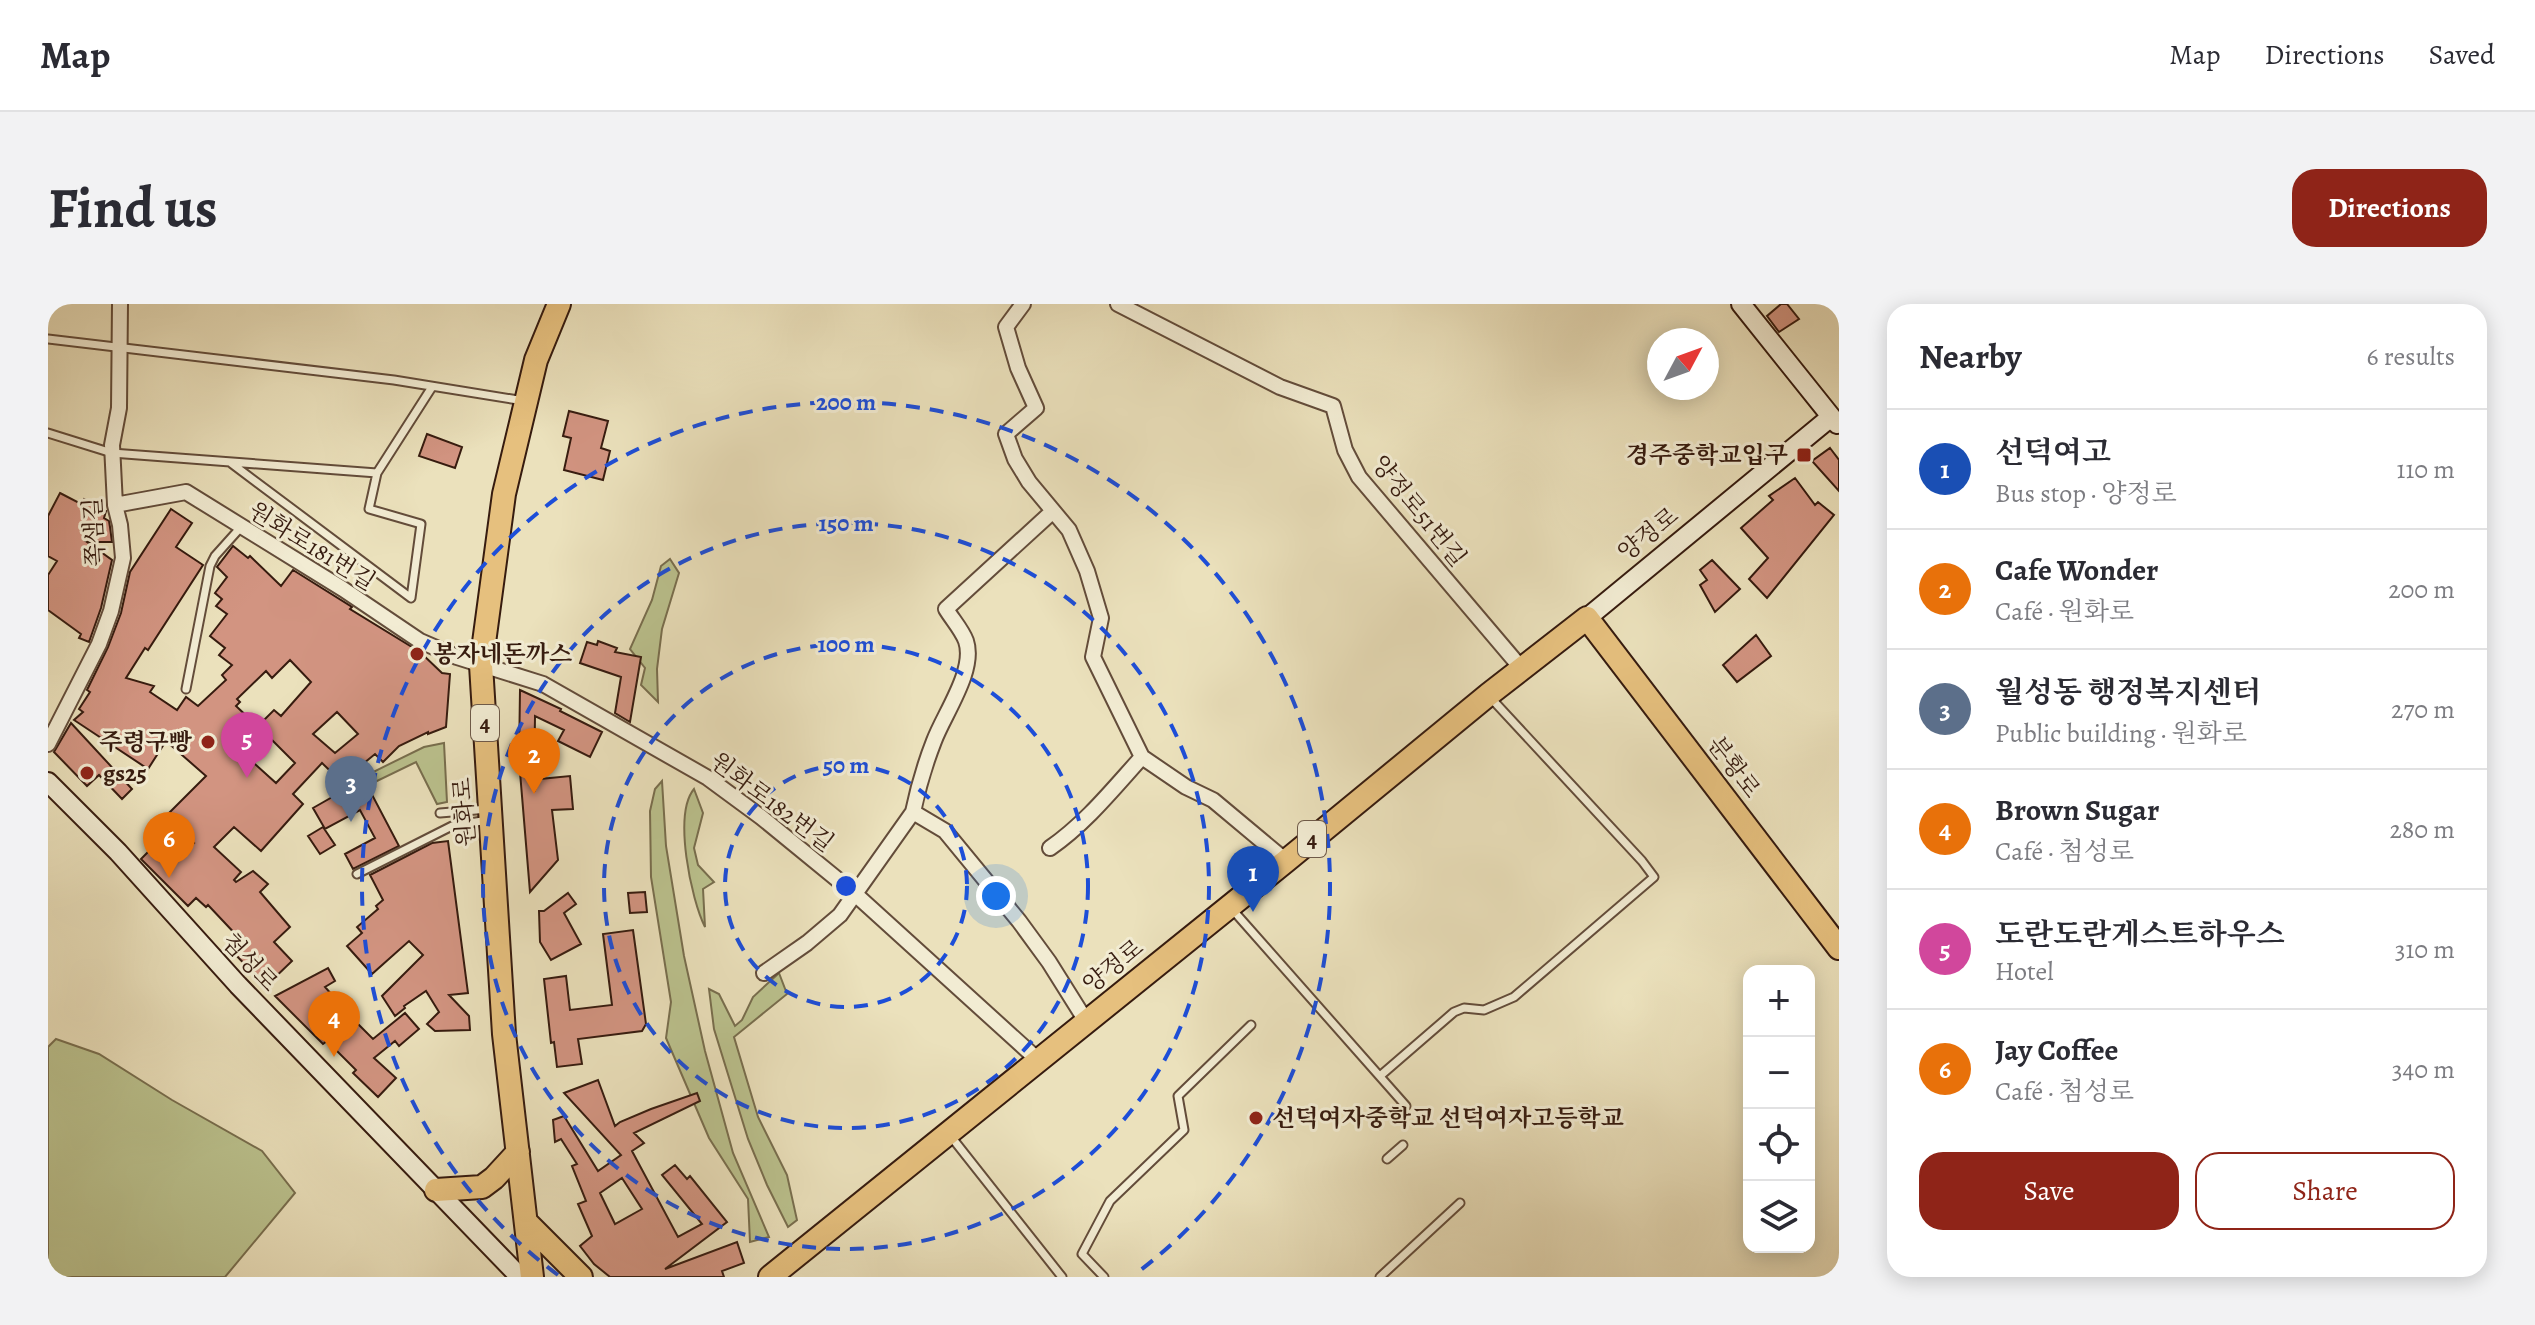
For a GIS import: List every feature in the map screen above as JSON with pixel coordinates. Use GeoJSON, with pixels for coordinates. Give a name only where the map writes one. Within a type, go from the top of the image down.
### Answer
{"type":"FeatureCollection","features":[{"type":"Feature","properties":{"kind":"main road","name":"원화로"},"geometry":{"type":"LineString","coordinates":[[532,1277],[504,1034],[481,665],[504,494],[536,360],[559,304]]}},
{"type":"Feature","properties":{"kind":"main road","name":"양정로"},"geometry":{"type":"LineString","coordinates":[[770,1277],[1587,618]]}},
{"type":"Feature","properties":{"kind":"main road","name":"분황로"},"geometry":{"type":"LineString","coordinates":[[1587,618],[1839,948]]}},
{"type":"Feature","properties":{"kind":"main road"},"geometry":{"type":"LineString","coordinates":[[436,1190],[482,1187],[518,1152]]}},
{"type":"Feature","properties":{"kind":"main road"},"geometry":{"type":"LineString","coordinates":[[526,1222],[581,1277]]}},
{"type":"Feature","properties":{"kind":"street","name":"쪽샘길"},"geometry":{"type":"LineString","coordinates":[[48,744],[99,644],[111,611],[123,558],[115,505],[112,453],[119,408],[120,304]]}},
{"type":"Feature","properties":{"kind":"street"},"geometry":{"type":"LineString","coordinates":[[1023,304],[1006,327],[1018,368],[1036,408],[1006,434],[1015,459],[1029,482],[1069,530],[1087,571],[1101,618],[1093,657],[1142,757],[1186,787],[1213,800],[1286,861]]}},
{"type":"Feature","properties":{"kind":"street","name":"양정로51번길"},"geometry":{"type":"LineString","coordinates":[[1118,304],[1280,387],[1333,406],[1345,450],[1359,477],[1522,669]]}},
{"type":"Feature","properties":{"kind":"street"},"geometry":{"type":"LineString","coordinates":[[1741,304],[1836,418]]}},
{"type":"Feature","properties":{"kind":"street","name":"양정로"},"geometry":{"type":"LineString","coordinates":[[1587,618],[1836,418]]}},
{"type":"Feature","properties":{"kind":"street","name":"원화로181번길"},"geometry":{"type":"LineString","coordinates":[[115,505],[186,492],[343,589],[420,641],[481,665]]}},
{"type":"Feature","properties":{"kind":"street"},"geometry":{"type":"LineString","coordinates":[[764,973],[840,915],[913,812],[919,783],[935,737],[961,681],[968,658],[966,642],[946,609],[1053,511]]}},
{"type":"Feature","properties":{"kind":"street","name":"원화로182번길"},"geometry":{"type":"LineString","coordinates":[[481,665],[543,684],[708,778],[854,893],[1038,1060]]}},
{"type":"Feature","properties":{"kind":"street"},"geometry":{"type":"LineString","coordinates":[[1050,848],[1096,809],[1142,757]]}},
{"type":"Feature","properties":{"kind":"street","name":"첨성로"},"geometry":{"type":"LineString","coordinates":[[48,782],[118,852],[218,964],[520,1277]]}},
{"type":"Feature","properties":{"kind":"street"},"geometry":{"type":"LineString","coordinates":[[913,812],[945,831],[1034,941],[1086,1021]]}},
{"type":"Feature","properties":{"kind":"lane"},"geometry":{"type":"LineString","coordinates":[[48,339],[379,378],[526,402]]}},
{"type":"Feature","properties":{"kind":"lane"},"geometry":{"type":"LineString","coordinates":[[230,462],[411,598],[421,524],[369,509],[377,473],[432,387]]}},
{"type":"Feature","properties":{"kind":"lane"},"geometry":{"type":"LineString","coordinates":[[48,433],[112,453],[377,473]]}},
{"type":"Feature","properties":{"kind":"lane"},"geometry":{"type":"LineString","coordinates":[[186,689],[210,566],[241,527]]}},
{"type":"Feature","properties":{"kind":"lane"},"geometry":{"type":"LineString","coordinates":[[1380,1076],[1454,1012],[1464,1008],[1484,1010],[1514,997],[1654,877],[1488,695]]}},
{"type":"Feature","properties":{"kind":"lane"},"geometry":{"type":"LineString","coordinates":[[440,813],[490,814]]}},
{"type":"Feature","properties":{"kind":"lane"},"geometry":{"type":"LineString","coordinates":[[357,874],[452,826],[490,814]]}},
{"type":"Feature","properties":{"kind":"lane"},"geometry":{"type":"LineString","coordinates":[[1229,906],[1406,1106]]}},
{"type":"Feature","properties":{"kind":"lane"},"geometry":{"type":"LineString","coordinates":[[1104,1277],[1082,1254],[1110,1201],[1184,1130],[1178,1096],[1251,1025]]}},
{"type":"Feature","properties":{"kind":"lane"},"geometry":{"type":"LineString","coordinates":[[948,1133],[1062,1277]]}},
{"type":"Feature","properties":{"kind":"lane"},"geometry":{"type":"LineString","coordinates":[[1387,1159],[1403,1145]]}},
{"type":"Feature","properties":{"kind":"lane"},"geometry":{"type":"LineString","coordinates":[[1380,1277],[1460,1203]]}},
{"type":"Feature","properties":{"kind":"green space"},"geometry":{"type":"Polygon","coordinates":[[[670,559],[679,573],[662,629],[657,669],[658,702],[641,685],[645,668],[630,649],[652,600],[661,566],[670,559]]]}},
{"type":"Feature","properties":{"kind":"green space"},"geometry":{"type":"Polygon","coordinates":[[[444,743],[447,802],[437,804],[416,762],[375,782],[369,774],[424,747],[444,743]]]}},
{"type":"Feature","properties":{"kind":"green space"},"geometry":{"type":"Polygon","coordinates":[[[662,781],[666,846],[684,956],[705,1051],[733,1153],[769,1237],[750,1242],[748,1199],[709,1138],[666,1038],[671,1002],[651,877],[650,811],[655,789],[662,781]]]}},
{"type":"Feature","properties":{"kind":"green space"},"geometry":{"type":"Polygon","coordinates":[[[694,789],[703,813],[694,848],[698,865],[714,882],[703,889],[705,927],[694,897],[686,857],[685,817],[694,789]]]}},
{"type":"Feature","properties":{"kind":"green space"},"geometry":{"type":"Polygon","coordinates":[[[779,973],[787,994],[734,1037],[758,1117],[787,1175],[797,1220],[788,1227],[748,1139],[714,1029],[709,989],[719,994],[735,1026],[742,1020],[753,997],[779,973]]]}},
{"type":"Feature","properties":{"kind":"green space"},"geometry":{"type":"Polygon","coordinates":[[[56,1039],[99,1054],[262,1151],[295,1193],[225,1277],[48,1277],[48,1047],[56,1039]]]}},
{"type":"Feature","properties":{"kind":"building"},"geometry":{"type":"Polygon","coordinates":[[[1781,304],[1787,304],[1799,319],[1779,332],[1767,316],[1781,304]]]}},
{"type":"Feature","properties":{"kind":"building"},"geometry":{"type":"Polygon","coordinates":[[[569,411],[608,421],[601,448],[610,451],[603,480],[564,470],[571,438],[563,436],[569,411]]]}},
{"type":"Feature","properties":{"kind":"building"},"geometry":{"type":"Polygon","coordinates":[[[427,434],[462,447],[455,468],[419,456],[427,434]]]}},
{"type":"Feature","properties":{"kind":"building"},"geometry":{"type":"Polygon","coordinates":[[[1830,448],[1839,460],[1839,491],[1812,461],[1830,448]]]}},
{"type":"Feature","properties":{"kind":"building"},"geometry":{"type":"Polygon","coordinates":[[[1795,478],[1815,505],[1818,502],[1834,515],[1767,598],[1749,579],[1768,558],[1741,528],[1773,500],[1769,496],[1795,478]]]}},
{"type":"Feature","properties":{"kind":"building"},"geometry":{"type":"Polygon","coordinates":[[[60,493],[81,504],[84,499],[106,511],[104,518],[109,521],[112,542],[87,542],[112,560],[89,642],[79,638],[81,634],[48,610],[48,575],[57,561],[48,556],[48,516],[60,493]]]}},
{"type":"Feature","properties":{"kind":"building"},"geometry":{"type":"Polygon","coordinates":[[[171,509],[192,523],[176,547],[203,565],[148,650],[145,648],[126,678],[154,686],[150,692],[177,710],[186,697],[198,706],[226,680],[222,675],[232,665],[219,655],[225,648],[210,636],[227,614],[216,606],[222,599],[215,593],[227,577],[217,567],[233,546],[248,558],[250,556],[281,586],[293,570],[420,652],[442,673],[450,674],[446,727],[399,746],[383,762],[375,754],[358,768],[399,846],[353,869],[345,854],[375,838],[360,810],[325,829],[313,808],[348,788],[322,763],[293,794],[303,804],[261,851],[234,827],[214,847],[241,872],[234,880],[236,882],[253,871],[268,884],[260,892],[290,927],[274,942],[292,961],[266,986],[229,948],[240,939],[208,905],[206,907],[196,898],[188,906],[141,859],[152,848],[171,866],[194,843],[165,817],[206,776],[166,741],[148,769],[74,720],[83,712],[79,709],[90,692],[87,690],[121,613],[130,572],[171,509]],[[290,660],[272,678],[266,671],[237,699],[240,702],[236,706],[256,725],[236,747],[276,783],[295,763],[258,726],[274,710],[281,716],[311,682],[290,660]],[[337,712],[313,734],[335,753],[358,734],[337,712]]]}},
{"type":"Feature","properties":{"kind":"building"},"geometry":{"type":"Polygon","coordinates":[[[1712,560],[1740,589],[1715,612],[1700,585],[1707,580],[1700,570],[1712,560]]]}},
{"type":"Feature","properties":{"kind":"building"},"geometry":{"type":"Polygon","coordinates":[[[1756,635],[1771,656],[1737,682],[1723,665],[1756,635]]]}},
{"type":"Feature","properties":{"kind":"building"},"geometry":{"type":"Polygon","coordinates":[[[598,641],[617,648],[615,652],[641,657],[630,722],[615,713],[621,677],[580,663],[587,642],[597,645],[598,641]]]}},
{"type":"Feature","properties":{"kind":"building"},"geometry":{"type":"Polygon","coordinates":[[[520,690],[602,732],[590,757],[558,741],[564,730],[535,716],[534,792],[540,779],[570,776],[573,809],[552,810],[558,860],[530,892],[519,760],[520,690]]]}},
{"type":"Feature","properties":{"kind":"building"},"geometry":{"type":"Polygon","coordinates":[[[71,723],[132,789],[122,799],[99,775],[87,786],[54,752],[71,723]]]}},
{"type":"Feature","properties":{"kind":"building"},"geometry":{"type":"Polygon","coordinates":[[[323,827],[335,845],[320,854],[308,836],[323,827]]]}},
{"type":"Feature","properties":{"kind":"building"},"geometry":{"type":"Polygon","coordinates":[[[448,841],[468,993],[449,995],[469,1016],[470,1030],[435,1031],[427,1024],[439,1012],[426,991],[395,1016],[382,996],[423,955],[409,941],[372,974],[347,946],[362,933],[357,927],[378,909],[376,906],[383,900],[370,875],[432,843],[448,841]]]}},
{"type":"Feature","properties":{"kind":"building"},"geometry":{"type":"Polygon","coordinates":[[[645,892],[647,912],[630,913],[628,893],[645,892]]]}},
{"type":"Feature","properties":{"kind":"building"},"geometry":{"type":"Polygon","coordinates":[[[568,893],[576,904],[564,913],[581,944],[551,960],[540,942],[539,911],[544,911],[568,893]]]}},
{"type":"Feature","properties":{"kind":"building"},"geometry":{"type":"Polygon","coordinates":[[[633,930],[646,1024],[642,1031],[578,1039],[582,1064],[557,1067],[554,1042],[551,1043],[544,979],[566,976],[570,1010],[612,1005],[603,934],[633,930]]]}},
{"type":"Feature","properties":{"kind":"building"},"geometry":{"type":"Polygon","coordinates":[[[328,968],[335,981],[325,987],[340,1004],[332,1011],[349,1029],[356,1022],[373,1039],[405,1013],[419,1029],[399,1046],[395,1041],[374,1058],[396,1078],[378,1097],[327,1041],[323,1044],[275,996],[328,968]]]}},
{"type":"Feature","properties":{"kind":"building"},"geometry":{"type":"Polygon","coordinates":[[[598,1080],[615,1126],[697,1093],[700,1101],[634,1133],[644,1143],[632,1151],[678,1237],[702,1224],[662,1175],[675,1165],[687,1179],[690,1176],[727,1222],[665,1269],[737,1242],[744,1263],[722,1271],[724,1277],[610,1277],[594,1264],[580,1246],[592,1236],[578,1204],[586,1201],[572,1166],[577,1164],[561,1139],[555,1142],[553,1120],[564,1116],[598,1171],[621,1155],[564,1093],[598,1080]],[[622,1178],[600,1193],[615,1224],[642,1209],[622,1178]]]}},
{"type":"Feature","properties":{"kind":"place","name":"경주중학교입구"},"geometry":{"type":"Point","coordinates":[1804,455]}},
{"type":"Feature","properties":{"kind":"place","name":"봉자네돈까스"},"geometry":{"type":"Point","coordinates":[417,654]}},
{"type":"Feature","properties":{"kind":"place","name":"주령구빵"},"geometry":{"type":"Point","coordinates":[208,742]}},
{"type":"Feature","properties":{"kind":"place","name":"gs25"},"geometry":{"type":"Point","coordinates":[87,773]}},
{"type":"Feature","properties":{"kind":"place","name":"도란도란게스트하우스"},"geometry":{"type":"Point","coordinates":[247,778]}},
{"type":"Feature","properties":{"kind":"place","name":"Cafe Wonder"},"geometry":{"type":"Point","coordinates":[534,794]}},
{"type":"Feature","properties":{"kind":"place","name":"월성동 행정복지센터"},"geometry":{"type":"Point","coordinates":[351,822]}},
{"type":"Feature","properties":{"kind":"place","name":"Jay Coffee"},"geometry":{"type":"Point","coordinates":[169,878]}},
{"type":"Feature","properties":{"kind":"place","name":"선덕여고"},"geometry":{"type":"Point","coordinates":[1253,912]}},
{"type":"Feature","properties":{"kind":"place","name":"Brown Sugar"},"geometry":{"type":"Point","coordinates":[334,1057]}},
{"type":"Feature","properties":{"kind":"place","name":"선덕여자중학교 선덕여자고등학교"},"geometry":{"type":"Point","coordinates":[1256,1118]}}]}
